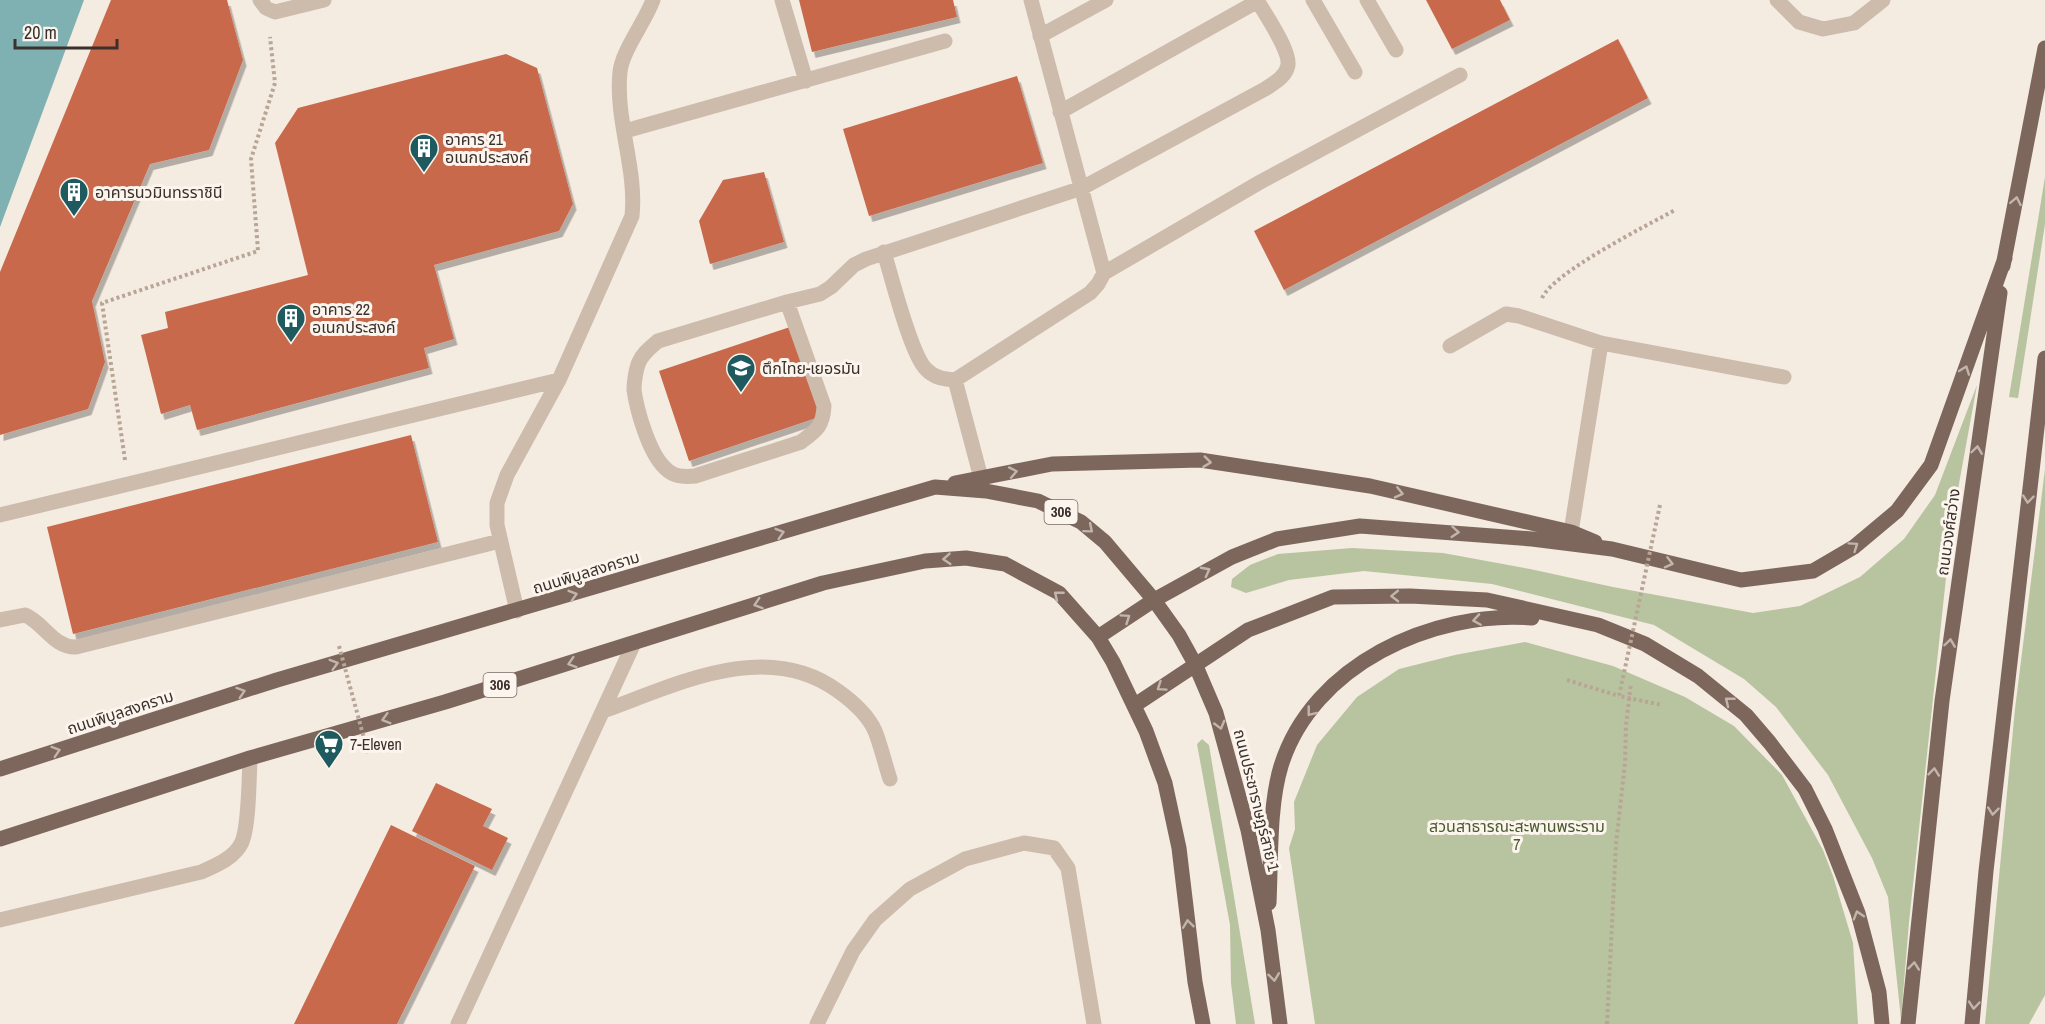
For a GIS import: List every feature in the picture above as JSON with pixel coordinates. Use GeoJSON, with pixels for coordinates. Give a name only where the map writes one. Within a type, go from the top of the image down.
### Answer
{"type":"FeatureCollection","features":[{"type":"Feature","properties":{"kind":"main road","name":"ถนนวงศ์สว่าง"},"geometry":{"type":"LineString","coordinates":[[1908,1024],[1942,701],[2005,258],[2045,48]]}},
{"type":"Feature","properties":{"kind":"main road"},"geometry":{"type":"LineString","coordinates":[[1203,1024],[1195,982],[1179,848],[1165,783],[1135,705],[1098,637],[1154,600],[1232,557],[1277,539],[1360,526],[1510,537],[1612,549],[1741,580],[1813,571],[1854,547],[1897,511],[1931,465],[2005,258]]}},
{"type":"Feature","properties":{"kind":"main road"},"geometry":{"type":"LineString","coordinates":[[1972,1024],[1986,871],[2045,357]]}},
{"type":"Feature","properties":{"kind":"main road"},"geometry":{"type":"LineString","coordinates":[[935,487],[1052,464],[1200,460],[1370,486],[1571,531],[1612,549]]}},
{"type":"Feature","properties":{"kind":"main road","name":"ถนนพิบูลสงคราม"},"geometry":{"type":"LineString","coordinates":[[0,769],[278,681],[935,487],[986,491],[1038,501],[1081,522],[1105,542],[1154,600]]}},
{"type":"Feature","properties":{"kind":"main road","name":"306"},"geometry":{"type":"LineString","coordinates":[[0,839],[250,758],[445,702],[823,583],[925,561],[966,558],[1005,564],[1059,593],[1098,637]]}},
{"type":"Feature","properties":{"kind":"main road"},"geometry":{"type":"LineString","coordinates":[[1135,705],[1248,630],[1333,597],[1410,596],[1487,600],[1598,625],[1645,644],[1698,676],[1746,715],[1770,742],[1805,789],[1825,829],[1858,913],[1879,992],[1882,1024]]}},
{"type":"Feature","properties":{"kind":"main road","name":"ถนนประชาราษฎร์สาย 1"},"geometry":{"type":"LineString","coordinates":[[1154,600],[1179,634],[1216,713],[1246,819],[1268,930],[1280,1024]]}},
{"type":"Feature","properties":{"kind":"main road"},"geometry":{"type":"LineString","coordinates":[[1268,930],[1273,814],[1281,766],[1299,728],[1326,693],[1357,666],[1394,644],[1432,630],[1507,616],[1598,625]]}},
{"type":"Feature","properties":{"kind":"street"},"geometry":{"type":"LineString","coordinates":[[263,4],[275,12],[324,0]]}},
{"type":"Feature","properties":{"kind":"street"},"geometry":{"type":"LineString","coordinates":[[517,611],[496,525],[497,503],[507,475],[559,380],[632,216],[634,198],[620,99],[620,70],[653,0]]}},
{"type":"Feature","properties":{"kind":"street"},"geometry":{"type":"LineString","coordinates":[[782,0],[806,81]]}},
{"type":"Feature","properties":{"kind":"street"},"geometry":{"type":"LineString","coordinates":[[1031,0],[1104,273]]}},
{"type":"Feature","properties":{"kind":"street"},"geometry":{"type":"LineString","coordinates":[[1040,36],[1106,0]]}},
{"type":"Feature","properties":{"kind":"street"},"geometry":{"type":"LineString","coordinates":[[1313,0],[1355,72]]}},
{"type":"Feature","properties":{"kind":"street"},"geometry":{"type":"LineString","coordinates":[[1367,0],[1396,50]]}},
{"type":"Feature","properties":{"kind":"street"},"geometry":{"type":"LineString","coordinates":[[1777,0],[1799,22],[1823,29],[1854,23],[1883,0]]}},
{"type":"Feature","properties":{"kind":"street"},"geometry":{"type":"LineString","coordinates":[[787,302],[824,406],[823,420],[816,431],[801,442],[695,476],[680,477],[665,469],[655,456],[644,427],[634,388],[638,364],[646,351],[658,342],[787,302],[820,294],[831,287],[854,265],[884,252],[1082,188],[1265,89],[1283,77],[1288,65],[1285,52],[1257,1],[1060,112]]}},
{"type":"Feature","properties":{"kind":"street"},"geometry":{"type":"LineString","coordinates":[[625,131],[945,41]]}},
{"type":"Feature","properties":{"kind":"street"},"geometry":{"type":"LineString","coordinates":[[884,252],[913,344],[924,368],[939,378],[955,380],[1090,293],[1104,273],[1262,181],[1460,75]]}},
{"type":"Feature","properties":{"kind":"street"},"geometry":{"type":"LineString","coordinates":[[1450,346],[1506,314],[1532,320],[1601,343],[1784,377]]}},
{"type":"Feature","properties":{"kind":"street"},"geometry":{"type":"LineString","coordinates":[[1571,531],[1601,343]]}},
{"type":"Feature","properties":{"kind":"street"},"geometry":{"type":"LineString","coordinates":[[0,516],[559,380]]}},
{"type":"Feature","properties":{"kind":"street"},"geometry":{"type":"LineString","coordinates":[[955,380],[981,478]]}},
{"type":"Feature","properties":{"kind":"street"},"geometry":{"type":"LineString","coordinates":[[0,620],[25,615],[41,624],[61,645],[67,648],[76,647],[500,540]]}},
{"type":"Feature","properties":{"kind":"street"},"geometry":{"type":"LineString","coordinates":[[458,1024],[634,644]]}},
{"type":"Feature","properties":{"kind":"street"},"geometry":{"type":"LineString","coordinates":[[603,711],[704,674],[763,665],[793,670],[826,682],[853,702],[874,729],[890,779]]}},
{"type":"Feature","properties":{"kind":"street"},"geometry":{"type":"LineString","coordinates":[[0,920],[201,872],[224,862],[241,843],[246,818],[250,758]]}},
{"type":"Feature","properties":{"kind":"street"},"geometry":{"type":"LineString","coordinates":[[817,1024],[853,951],[875,920],[910,889],[965,859],[1024,843],[1054,848],[1068,868],[1094,1024]]}},
{"type":"Feature","properties":{"kind":"path"},"geometry":{"type":"LineString","coordinates":[[129,484],[102,303],[258,251],[251,159],[275,83],[263,4]]}},
{"type":"Feature","properties":{"kind":"path"},"geometry":{"type":"LineString","coordinates":[[1532,320],[1545,292],[1565,274],[1675,210]]}},
{"type":"Feature","properties":{"kind":"path"},"geometry":{"type":"LineString","coordinates":[[1619,696],[1660,505]]}},
{"type":"Feature","properties":{"kind":"path"},"geometry":{"type":"LineString","coordinates":[[339,646],[368,753]]}},
{"type":"Feature","properties":{"kind":"path"},"geometry":{"type":"LineString","coordinates":[[1567,680],[1619,696],[1662,705]]}},
{"type":"Feature","properties":{"kind":"path"},"geometry":{"type":"LineString","coordinates":[[1607,1024],[1616,844],[1631,683]]}},
{"type":"Feature","properties":{"kind":"green space"},"geometry":{"type":"Polygon","coordinates":[[[2045,177],[2045,224],[2018,398],[2009,397],[2045,177]]]}},
{"type":"Feature","properties":{"kind":"green space"},"geometry":{"type":"Polygon","coordinates":[[[1977,385],[1952,522],[1909,922],[1901,1019],[1888,897],[1872,858],[1828,775],[1776,707],[1744,679],[1654,625],[1492,584],[1364,571],[1289,580],[1246,593],[1231,587],[1232,579],[1250,565],[1278,554],[1352,548],[1443,553],[1753,613],[1800,606],[1860,577],[1904,539],[1935,495],[1977,385]]]}},
{"type":"Feature","properties":{"kind":"green space"},"geometry":{"type":"Polygon","coordinates":[[[2045,469],[2045,995],[2029,1024],[1985,1024],[2015,709],[2045,469]]]}},
{"type":"Feature","properties":{"kind":"green space","name":"สวนสาธารณะสะพานพระราม 7"},"geometry":{"type":"Polygon","coordinates":[[[1525,642],[1613,666],[1685,697],[1734,726],[1782,775],[1823,850],[1833,876],[1853,943],[1858,1024],[1315,1024],[1289,848],[1295,829],[1294,802],[1317,745],[1357,697],[1399,669],[1455,655],[1525,642]]]}},
{"type":"Feature","properties":{"kind":"green space"},"geometry":{"type":"Polygon","coordinates":[[[1202,739],[1209,745],[1255,1024],[1236,1024],[1231,983],[1230,925],[1197,744],[1202,739]]]}},
{"type":"Feature","properties":{"kind":"water"},"geometry":{"type":"Polygon","coordinates":[[[0,0],[84,0],[0,227],[0,0]]]}},
{"type":"Feature","properties":{"kind":"building","name":"อาคารนวมินทรราชินี"},"geometry":{"type":"Polygon","coordinates":[[[111,0],[227,0],[243,60],[209,150],[150,164],[92,301],[105,362],[88,409],[0,435],[0,272],[111,0]]]}},
{"type":"Feature","properties":{"kind":"building"},"geometry":{"type":"Polygon","coordinates":[[[799,0],[953,0],[957,17],[812,52],[799,0]]]}},
{"type":"Feature","properties":{"kind":"building"},"geometry":{"type":"Polygon","coordinates":[[[1426,0],[1500,0],[1510,20],[1452,49],[1426,0]]]}},
{"type":"Feature","properties":{"kind":"building"},"geometry":{"type":"Polygon","coordinates":[[[1618,39],[1648,98],[1284,290],[1254,231],[1618,39]]]}},
{"type":"Feature","properties":{"kind":"building"},"geometry":{"type":"Polygon","coordinates":[[[506,54],[537,68],[573,204],[559,231],[434,265],[454,339],[424,348],[429,368],[197,430],[190,405],[161,414],[141,335],[168,328],[165,312],[308,275],[275,143],[298,108],[506,54]]]}},
{"type":"Feature","properties":{"kind":"building"},"geometry":{"type":"Polygon","coordinates":[[[1017,76],[1043,163],[869,216],[843,129],[1017,76]]]}},
{"type":"Feature","properties":{"kind":"building"},"geometry":{"type":"Polygon","coordinates":[[[764,172],[784,242],[710,264],[699,221],[723,180],[764,172]]]}},
{"type":"Feature","properties":{"kind":"building","name":"ตึกไทย-เยอรมัน"},"geometry":{"type":"Polygon","coordinates":[[[793,326],[822,416],[689,461],[659,371],[793,326]]]}},
{"type":"Feature","properties":{"kind":"building"},"geometry":{"type":"Polygon","coordinates":[[[411,435],[438,542],[73,634],[47,527],[411,435]]]}},
{"type":"Feature","properties":{"kind":"building"},"geometry":{"type":"Polygon","coordinates":[[[436,783],[492,809],[483,826],[508,838],[492,870],[412,831],[436,783]]]}},
{"type":"Feature","properties":{"kind":"building"},"geometry":{"type":"Polygon","coordinates":[[[391,825],[475,866],[397,1024],[294,1024],[391,825]]]}},
{"type":"Feature","properties":{"kind":"place","name":"อาคาร 21 อเนกประสงค์"},"geometry":{"type":"Point","coordinates":[424,174]}},
{"type":"Feature","properties":{"kind":"place","name":"อาคารนวมินทรราชินี"},"geometry":{"type":"Point","coordinates":[74,218]}},
{"type":"Feature","properties":{"kind":"place","name":"อาคาร 22 อเนกประสงค์"},"geometry":{"type":"Point","coordinates":[291,344]}},
{"type":"Feature","properties":{"kind":"place","name":"ตึกไทย-เยอรมัน"},"geometry":{"type":"Point","coordinates":[741,394]}},
{"type":"Feature","properties":{"kind":"place","name":"7-Eleven"},"geometry":{"type":"Point","coordinates":[329,770]}}]}
